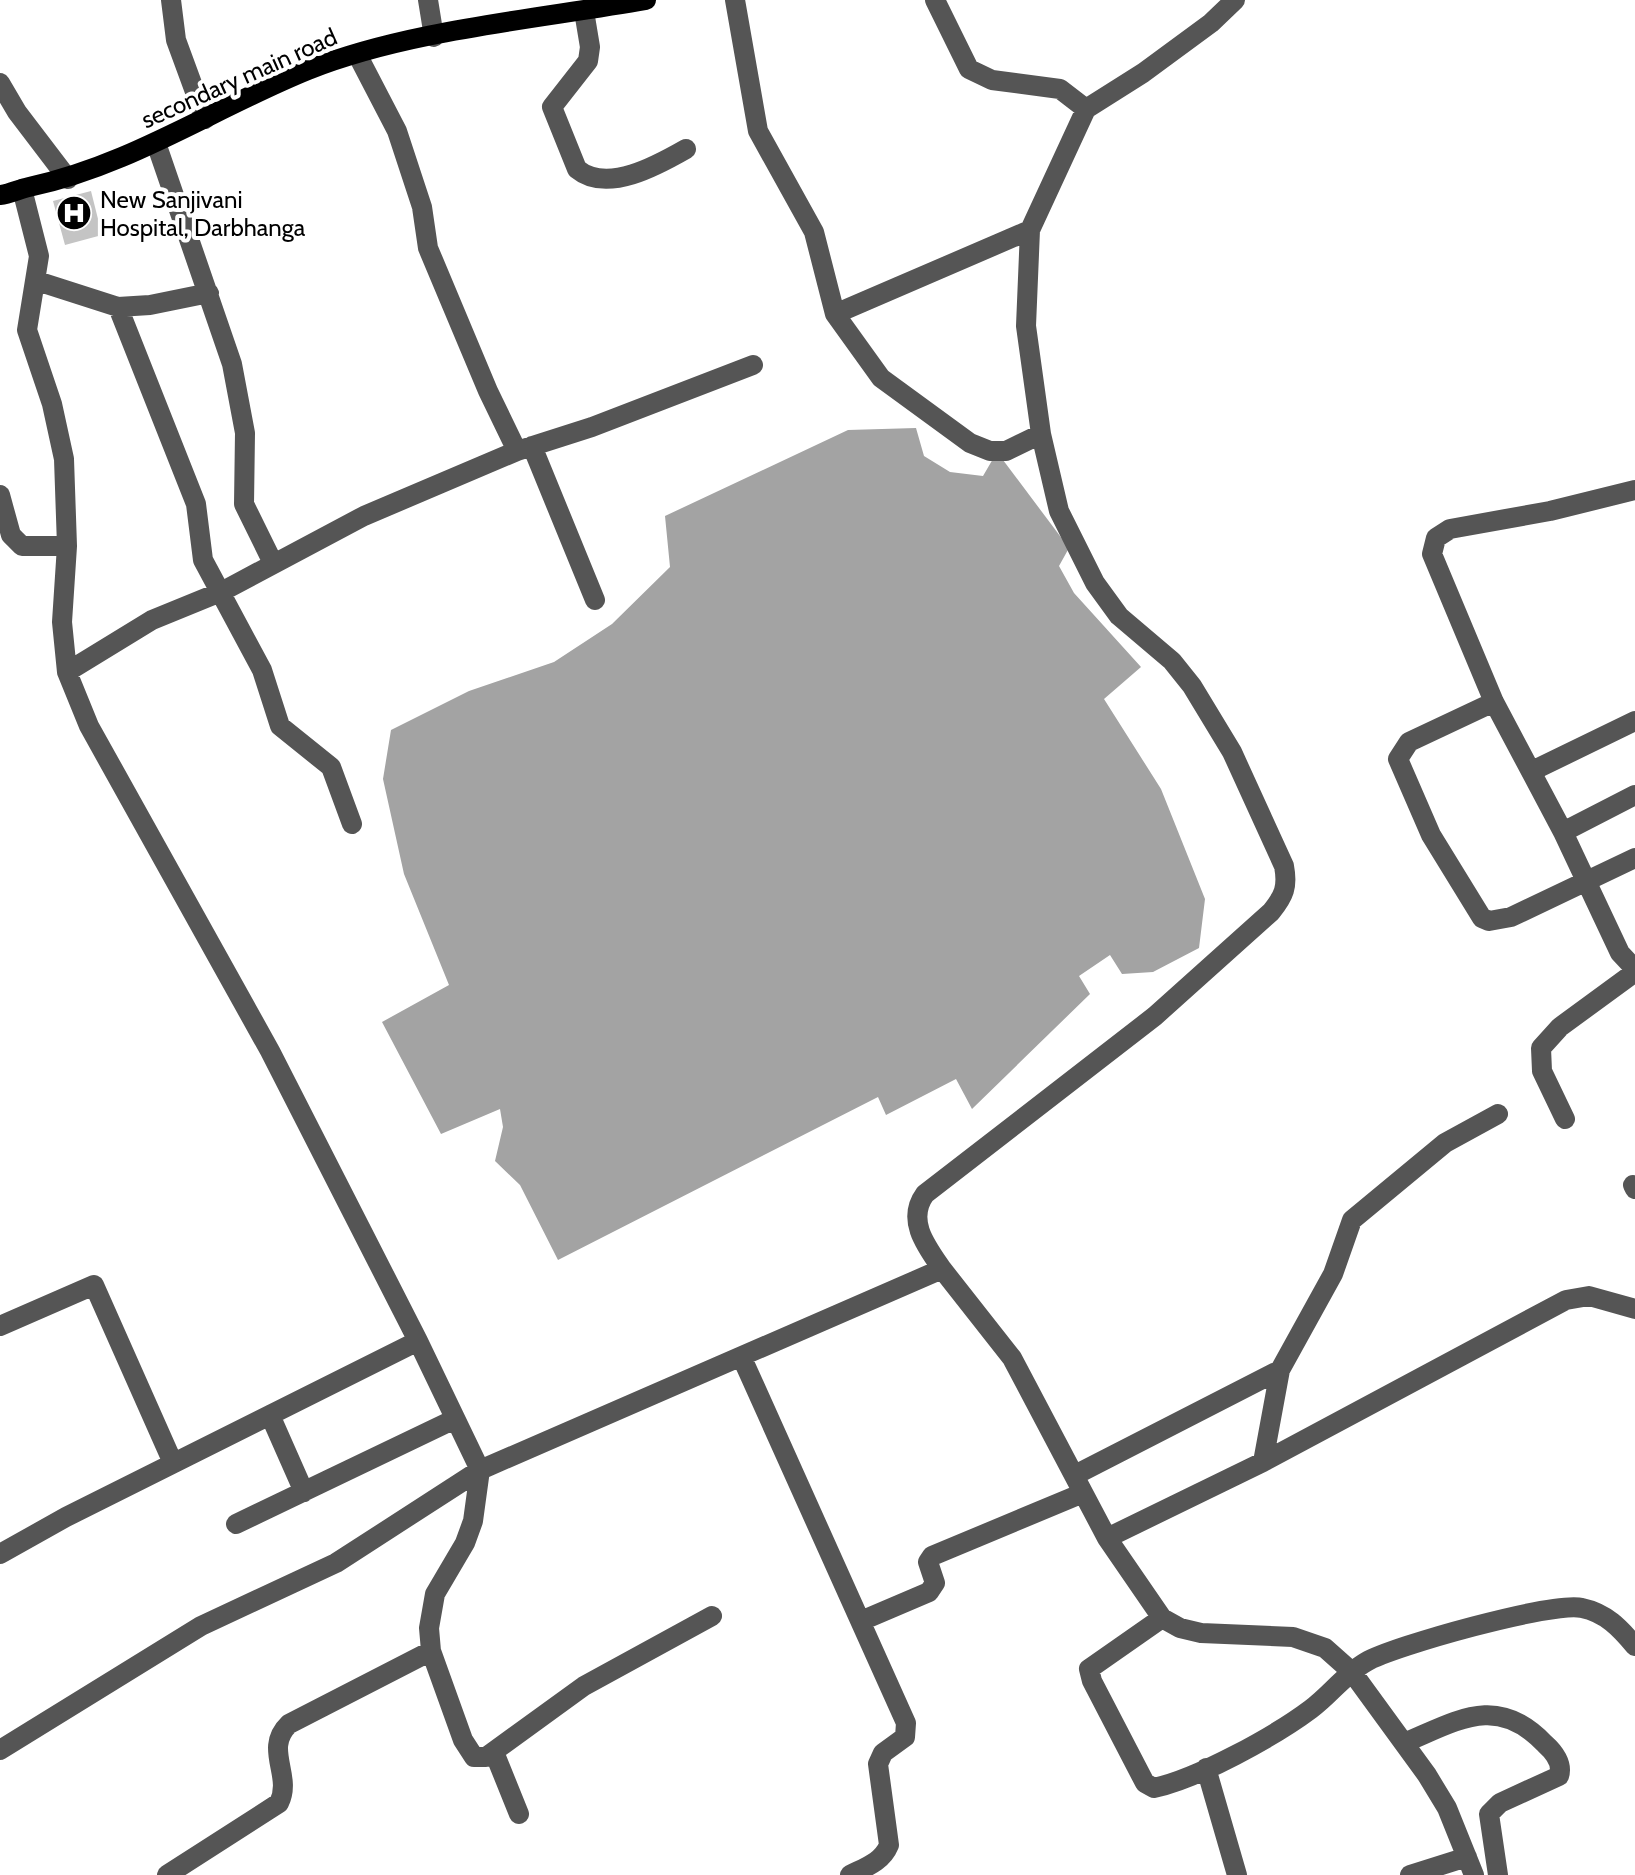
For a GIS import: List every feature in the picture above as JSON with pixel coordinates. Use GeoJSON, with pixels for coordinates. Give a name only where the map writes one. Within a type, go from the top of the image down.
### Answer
{"type":"FeatureCollection","features":[{"type":"Feature","properties":{"kind":"main road","name":"secondary main road"},"geometry":{"type":"LineString","coordinates":[[0,195],[68,179],[156,143],[308,70],[357,54],[434,37],[646,0]]}},
{"type":"Feature","properties":{"kind":"street"},"geometry":{"type":"LineString","coordinates":[[171,0],[176,40],[205,119]]}},
{"type":"Feature","properties":{"kind":"street"},"geometry":{"type":"LineString","coordinates":[[428,0],[434,37]]}},
{"type":"Feature","properties":{"kind":"street"},"geometry":{"type":"LineString","coordinates":[[735,0],[758,131],[814,232],[835,314],[881,378],[920,410],[970,443],[990,451],[1006,451],[1041,434]]}},
{"type":"Feature","properties":{"kind":"street"},"geometry":{"type":"LineString","coordinates":[[935,0],[969,69],[992,80],[1060,89],[1086,109]]}},
{"type":"Feature","properties":{"kind":"street"},"geometry":{"type":"LineString","coordinates":[[1235,0],[1211,23],[1143,73],[1086,109],[1030,230],[1026,326],[1041,434],[1059,511],[1095,583],[1119,616],[1172,661],[1192,686],[1232,752],[1276,845],[1287,882],[1284,896],[1271,912],[1155,1016],[925,1194],[917,1205],[916,1217],[926,1246],[1012,1358],[1107,1538],[1162,1618],[1180,1628],[1201,1633],[1310,1640],[1325,1648],[1352,1672],[1447,1808],[1470,1866],[1410,1875]]}},
{"type":"Feature","properties":{"kind":"street"},"geometry":{"type":"LineString","coordinates":[[584,11],[590,47],[588,61],[552,107],[577,169],[586,175],[635,175],[686,149]]}},
{"type":"Feature","properties":{"kind":"street"},"geometry":{"type":"LineString","coordinates":[[357,54],[397,131],[410,166],[433,261],[488,391],[525,448],[595,600]]}},
{"type":"Feature","properties":{"kind":"street"},"geometry":{"type":"LineString","coordinates":[[0,83],[17,112],[68,179]]}},
{"type":"Feature","properties":{"kind":"street"},"geometry":{"type":"LineString","coordinates":[[156,143],[209,293],[242,409],[244,504],[273,563]]}},
{"type":"Feature","properties":{"kind":"street"},"geometry":{"type":"LineString","coordinates":[[22,189],[37,241],[37,281],[27,330],[60,430],[67,546],[62,622],[67,672],[89,726],[270,1051],[480,1470],[473,1521],[465,1543],[430,1608],[431,1651],[469,1751],[479,1758],[494,1752],[584,1686],[712,1616]]}},
{"type":"Feature","properties":{"kind":"street"},"geometry":{"type":"LineString","coordinates":[[835,314],[1030,230]]}},
{"type":"Feature","properties":{"kind":"street"},"geometry":{"type":"LineString","coordinates":[[37,281],[118,307],[150,305],[209,293]]}},
{"type":"Feature","properties":{"kind":"street"},"geometry":{"type":"LineString","coordinates":[[118,307],[196,504],[203,560],[223,591],[262,670],[280,726],[331,767],[352,824]]}},
{"type":"Feature","properties":{"kind":"street"},"geometry":{"type":"LineString","coordinates":[[67,672],[152,620],[223,591],[364,516],[525,448],[646,407],[753,365]]}},
{"type":"Feature","properties":{"kind":"street"},"geometry":{"type":"LineString","coordinates":[[1565,1119],[1542,1071],[1541,1048],[1560,1027],[1635,970],[1620,953],[1563,832],[1494,702],[1432,554],[1436,538],[1450,529],[1550,511],[1635,490]]}},
{"type":"Feature","properties":{"kind":"street"},"geometry":{"type":"LineString","coordinates":[[0,495],[11,535],[22,546],[67,546]]}},
{"type":"Feature","properties":{"kind":"street"},"geometry":{"type":"LineString","coordinates":[[1494,702],[1420,736],[1402,749],[1400,768],[1431,835],[1475,910],[1489,921],[1511,917],[1635,858]]}},
{"type":"Feature","properties":{"kind":"street"},"geometry":{"type":"LineString","coordinates":[[1532,771],[1635,721]]}},
{"type":"Feature","properties":{"kind":"street"},"geometry":{"type":"LineString","coordinates":[[1563,832],[1635,795]]}},
{"type":"Feature","properties":{"kind":"street"},"geometry":{"type":"LineString","coordinates":[[1263,1462],[1280,1370],[1333,1274],[1352,1220],[1445,1143],[1498,1114]]}},
{"type":"Feature","properties":{"kind":"street"},"geometry":{"type":"LineString","coordinates":[[0,1750],[201,1626],[336,1563],[480,1470],[942,1269]]}},
{"type":"Feature","properties":{"kind":"street"},"geometry":{"type":"LineString","coordinates":[[0,1326],[94,1285],[173,1463]]}},
{"type":"Feature","properties":{"kind":"street"},"geometry":{"type":"LineString","coordinates":[[1107,1538],[1263,1462],[1566,1300],[1589,1296],[1635,1309]]}},
{"type":"Feature","properties":{"kind":"street"},"geometry":{"type":"LineString","coordinates":[[0,1554],[173,1463],[418,1341]]}},
{"type":"Feature","properties":{"kind":"street"},"geometry":{"type":"LineString","coordinates":[[742,1358],[861,1621],[907,1731],[900,1744],[883,1753],[878,1764],[889,1845],[885,1854],[850,1875]]}},
{"type":"Feature","properties":{"kind":"street"},"geometry":{"type":"LineString","coordinates":[[861,1621],[929,1592],[935,1583],[928,1562],[932,1556],[1079,1484],[1280,1370]]}},
{"type":"Feature","properties":{"kind":"street"},"geometry":{"type":"LineString","coordinates":[[270,1415],[304,1492]]}},
{"type":"Feature","properties":{"kind":"street"},"geometry":{"type":"LineString","coordinates":[[236,1524],[455,1419]]}},
{"type":"Feature","properties":{"kind":"street"},"geometry":{"type":"LineString","coordinates":[[1162,1618],[1094,1662],[1089,1674],[1147,1785],[1158,1788],[1206,1768],[1298,1718],[1352,1672],[1394,1650],[1556,1608],[1579,1607],[1600,1613],[1621,1629],[1635,1646]]}},
{"type":"Feature","properties":{"kind":"street"},"geometry":{"type":"LineString","coordinates":[[167,1875],[279,1803],[284,1782],[277,1741],[289,1724],[431,1651]]}},
{"type":"Feature","properties":{"kind":"street"},"geometry":{"type":"LineString","coordinates":[[1404,1743],[1484,1713],[1500,1715],[1533,1732],[1556,1757],[1561,1767],[1559,1776],[1500,1803],[1489,1814],[1497,1849],[1498,1875]]}},
{"type":"Feature","properties":{"kind":"street"},"geometry":{"type":"LineString","coordinates":[[494,1752],[519,1814]]}},
{"type":"Feature","properties":{"kind":"street"},"geometry":{"type":"LineString","coordinates":[[1206,1768],[1237,1875]]}},
{"type":"Feature","properties":{"kind":"shaded area"},"geometry":{"type":"Polygon","coordinates":[[[916,428],[924,456],[950,472],[983,476],[997,452],[1069,548],[1059,566],[1074,593],[1141,667],[1104,699],[1161,789],[1205,899],[1199,948],[1153,972],[1122,974],[1110,955],[1079,976],[1090,994],[972,1109],[956,1079],[886,1115],[878,1097],[558,1260],[520,1185],[495,1161],[503,1127],[500,1109],[441,1134],[382,1022],[449,985],[404,874],[383,779],[391,730],[469,691],[554,662],[612,624],[670,567],[665,516],[848,430],[916,428]]]}},
{"type":"Feature","properties":{"kind":"building"},"geometry":{"type":"Polygon","coordinates":[[[91,191],[102,235],[65,245],[53,201],[91,191]]]}},
{"type":"Feature","properties":{"kind":"place","name":"New Sanjivani Hospital, Darbhanga"},"geometry":{"type":"Point","coordinates":[74,213]}}]}
